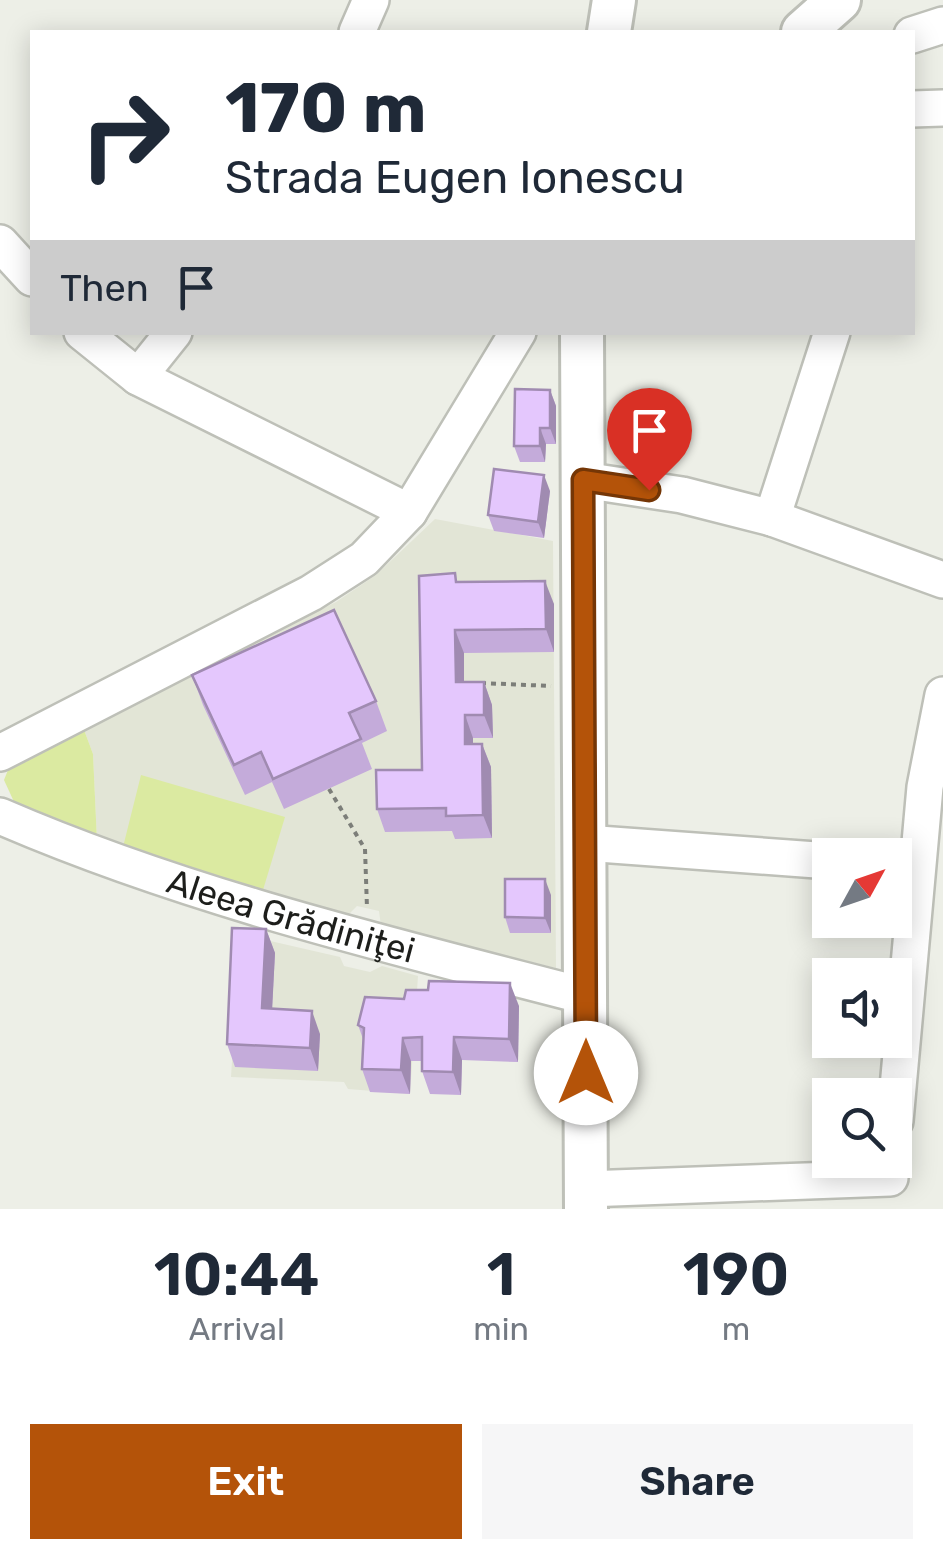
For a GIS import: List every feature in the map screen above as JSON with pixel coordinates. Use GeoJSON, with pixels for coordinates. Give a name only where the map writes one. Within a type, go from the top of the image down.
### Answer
{"type":"FeatureCollection","features":[{"type":"Feature","properties":{"kind":"main road"},"geometry":{"type":"LineString","coordinates":[[609,30],[614,0]]}},
{"type":"Feature","properties":{"kind":"main road"},"geometry":{"type":"LineString","coordinates":[[582,335],[586,1199]]}},
{"type":"Feature","properties":{"kind":"street"},"geometry":{"type":"LineString","coordinates":[[357,30],[371,0]]}},
{"type":"Feature","properties":{"kind":"street"},"geometry":{"type":"LineString","coordinates":[[915,33],[943,24]]}},
{"type":"Feature","properties":{"kind":"street"},"geometry":{"type":"LineString","coordinates":[[915,108],[943,108]]}},
{"type":"Feature","properties":{"kind":"street"},"geometry":{"type":"LineString","coordinates":[[0,243],[30,276]]}},
{"type":"Feature","properties":{"kind":"street"},"geometry":{"type":"LineString","coordinates":[[86,335],[138,377],[409,512]]}},
{"type":"Feature","properties":{"kind":"street"},"geometry":{"type":"LineString","coordinates":[[138,377],[172,335]]}},
{"type":"Feature","properties":{"kind":"street"},"geometry":{"type":"LineString","coordinates":[[0,753],[310,594],[364,559],[409,512],[516,335]]}},
{"type":"Feature","properties":{"kind":"street"},"geometry":{"type":"LineString","coordinates":[[772,518],[831,335]]}},
{"type":"Feature","properties":{"kind":"street"},"geometry":{"type":"LineString","coordinates":[[583,480],[682,494],[772,518],[943,580]]}},
{"type":"Feature","properties":{"kind":"street"},"geometry":{"type":"LineString","coordinates":[[912,842],[943,695]]}},
{"type":"Feature","properties":{"kind":"street","name":"Aleea Grădiniţei"},"geometry":{"type":"LineString","coordinates":[[0,816],[100,857],[345,932],[586,996]]}},
{"type":"Feature","properties":{"kind":"street"},"geometry":{"type":"LineString","coordinates":[[584,843],[812,860]]}},
{"type":"Feature","properties":{"kind":"street"},"geometry":{"type":"LineString","coordinates":[[897,1078],[903,938]]}},
{"type":"Feature","properties":{"kind":"street"},"geometry":{"type":"LineString","coordinates":[[586,1199],[890,1182]]}},
{"type":"Feature","properties":{"kind":"path"},"geometry":{"type":"LineString","coordinates":[[465,682],[556,686]]}},
{"type":"Feature","properties":{"kind":"path"},"geometry":{"type":"LineString","coordinates":[[329,788],[365,849],[367,908]]}},
{"type":"Feature","properties":{"kind":"shaded area"},"geometry":{"type":"Polygon","coordinates":[[[435,519],[553,541],[556,968],[381,926],[379,911],[357,906],[347,916],[97,841],[93,754],[83,727],[336,602],[376,575],[435,519]]]}},
{"type":"Feature","properties":{"kind":"shaded area"},"geometry":{"type":"Polygon","coordinates":[[[240,934],[340,957],[344,966],[370,972],[382,966],[418,976],[410,1094],[348,1089],[344,1082],[231,1077],[240,934]]]}},
{"type":"Feature","properties":{"kind":"green space"},"geometry":{"type":"Polygon","coordinates":[[[83,727],[93,754],[97,841],[15,804],[4,780],[10,765],[83,727]]]}},
{"type":"Feature","properties":{"kind":"green space"},"geometry":{"type":"Polygon","coordinates":[[[141,775],[285,817],[263,890],[122,851],[141,775]]]}},
{"type":"Feature","properties":{"kind":"building"},"geometry":{"type":"Polygon","coordinates":[[[515,389],[550,390],[550,428],[540,428],[540,446],[514,446],[515,389]]]}},
{"type":"Feature","properties":{"kind":"building"},"geometry":{"type":"Polygon","coordinates":[[[494,469],[544,475],[538,522],[488,515],[494,469]]]}},
{"type":"Feature","properties":{"kind":"building"},"geometry":{"type":"Polygon","coordinates":[[[455,573],[456,582],[545,581],[546,629],[455,630],[456,682],[484,682],[484,715],[465,715],[465,744],[482,744],[483,815],[446,816],[446,808],[377,809],[376,770],[422,770],[419,576],[455,573]]]}},
{"type":"Feature","properties":{"kind":"building"},"geometry":{"type":"Polygon","coordinates":[[[334,610],[376,701],[349,713],[361,739],[273,779],[261,752],[234,765],[192,675],[334,610]]]}},
{"type":"Feature","properties":{"kind":"building"},"geometry":{"type":"Polygon","coordinates":[[[505,879],[545,879],[545,918],[505,917],[505,879]]]}},
{"type":"Feature","properties":{"kind":"building"},"geometry":{"type":"Polygon","coordinates":[[[232,928],[266,929],[262,1008],[312,1011],[310,1048],[227,1044],[232,928]]]}},
{"type":"Feature","properties":{"kind":"building"},"geometry":{"type":"Polygon","coordinates":[[[429,981],[510,983],[509,1039],[454,1037],[453,1072],[422,1071],[422,1037],[403,1038],[401,1070],[362,1069],[364,1028],[358,1025],[365,997],[404,999],[406,990],[428,990],[429,981]]]}},
{"type":"Feature","properties":{"kind":"route"},"geometry":{"type":"LineString","coordinates":[[586,1073],[583,480],[649,490]]}}]}
